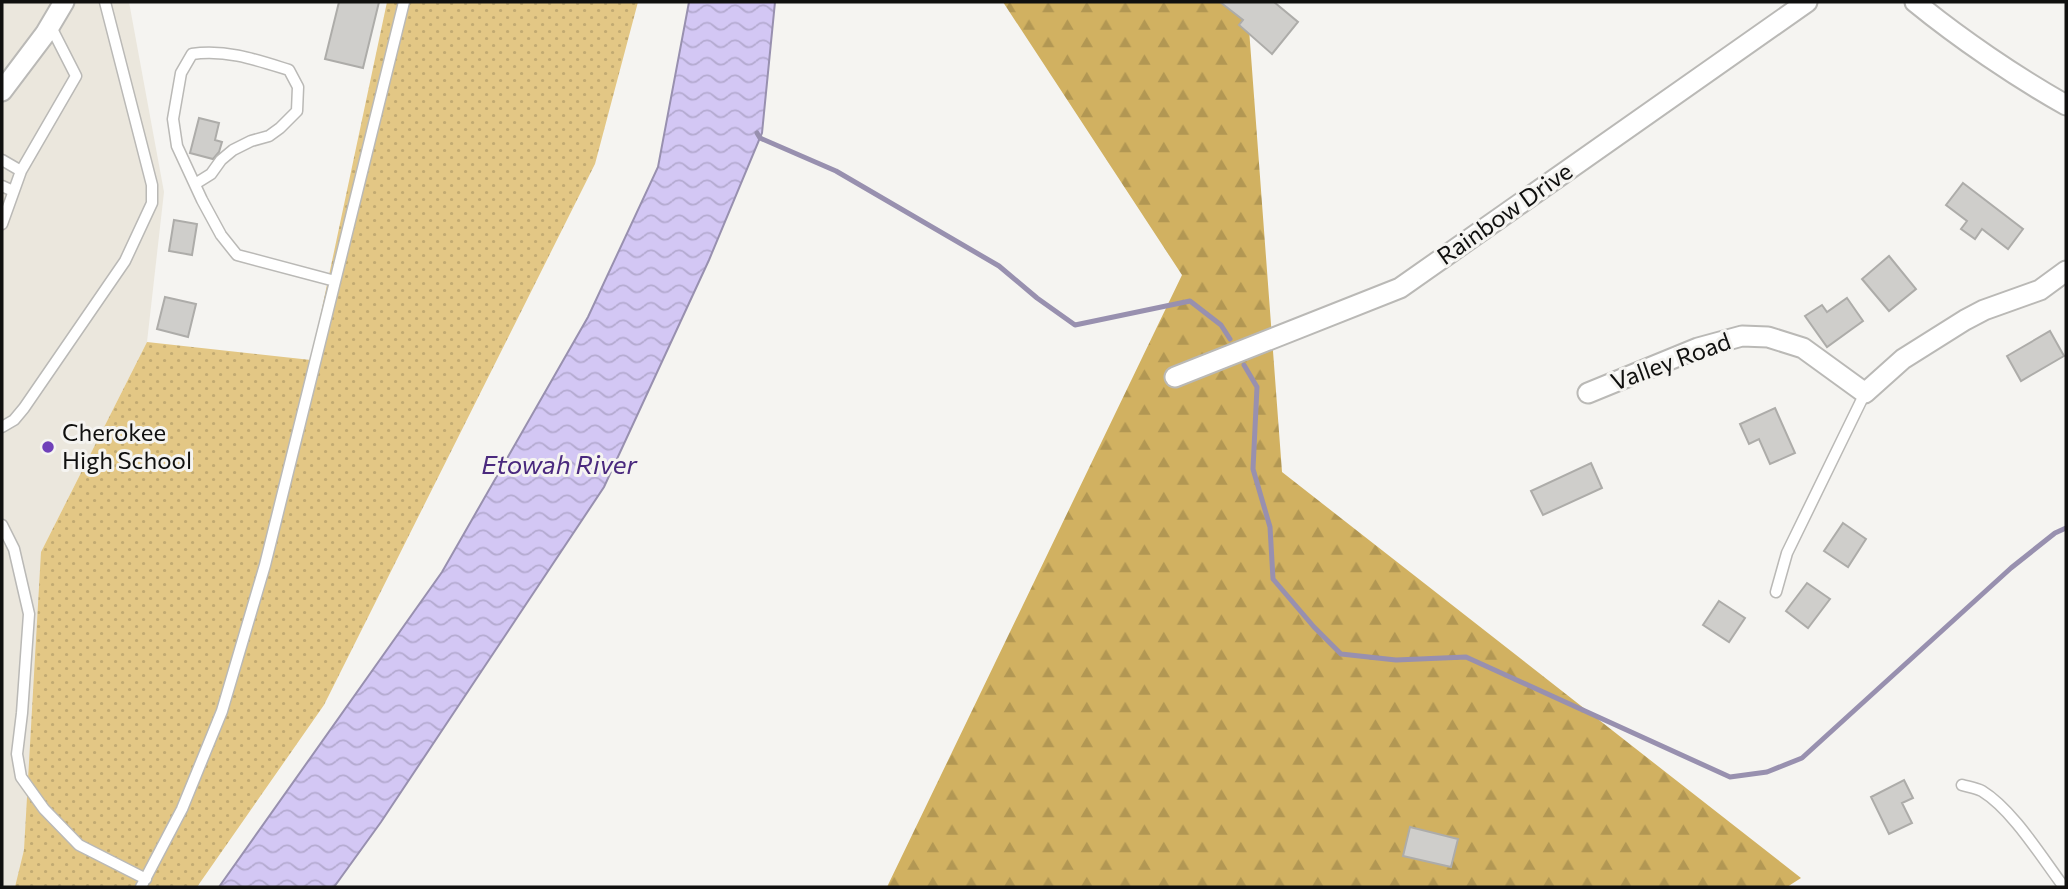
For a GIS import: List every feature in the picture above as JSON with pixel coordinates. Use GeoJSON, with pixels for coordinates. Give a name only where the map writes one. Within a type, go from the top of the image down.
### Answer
{"type":"FeatureCollection","features":[{"type":"Feature","properties":{"kind":"street"},"geometry":{"type":"LineString","coordinates":[[2,91],[64,2]]}},
{"type":"Feature","properties":{"kind":"street","name":"Rainbow Drive"},"geometry":{"type":"LineString","coordinates":[[1175,377],[1400,288],[1807,2]]}},
{"type":"Feature","properties":{"kind":"street"},"geometry":{"type":"LineString","coordinates":[[1915,2],[2066,105]]}},
{"type":"Feature","properties":{"kind":"street"},"geometry":{"type":"LineString","coordinates":[[1865,393],[1903,359],[1965,320],[1984,310],[2040,290],[2066,271]]}},
{"type":"Feature","properties":{"kind":"street","name":"Valley Road"},"geometry":{"type":"LineString","coordinates":[[1588,393],[1698,348],[1742,336],[1768,338],[1803,348],[1865,393]]}},
{"type":"Feature","properties":{"kind":"lane"},"geometry":{"type":"LineString","coordinates":[[2,427],[14,420],[24,408],[125,261],[152,203],[152,185],[105,2]]}},
{"type":"Feature","properties":{"kind":"lane"},"geometry":{"type":"LineString","coordinates":[[2,525],[14,549],[29,614],[17,754],[20,777],[44,809],[79,845],[143,883],[182,809],[222,711],[265,565],[404,2]]}},
{"type":"Feature","properties":{"kind":"lane"},"geometry":{"type":"LineString","coordinates":[[2,224],[21,171],[75,76],[50,25]]}},
{"type":"Feature","properties":{"kind":"lane"},"geometry":{"type":"LineString","coordinates":[[195,184],[211,174],[233,150],[269,136],[297,111],[298,87],[289,70],[248,57],[209,51],[192,54],[181,73],[173,119],[177,146],[195,184],[221,235],[237,255],[335,281]]}},
{"type":"Feature","properties":{"kind":"lane"},"geometry":{"type":"LineString","coordinates":[[2,160],[21,171]]}},
{"type":"Feature","properties":{"kind":"lane"},"geometry":{"type":"LineString","coordinates":[[2,186],[13,191]]}},
{"type":"Feature","properties":{"kind":"lane"},"geometry":{"type":"LineString","coordinates":[[1776,592],[1787,553],[1865,393]]}},
{"type":"Feature","properties":{"kind":"lane"},"geometry":{"type":"LineString","coordinates":[[1962,785],[1980,790],[1995,800],[2064,887]]}},
{"type":"Feature","properties":{"kind":"shaded area","name":"Cherokee High School"},"geometry":{"type":"Polygon","coordinates":[[[2,2],[129,2],[164,192],[147,342],[41,552],[47,887],[2,887],[2,2]]]}},
{"type":"Feature","properties":{"kind":"shaded area"},"geometry":{"type":"Polygon","coordinates":[[[387,2],[638,2],[595,164],[324,705],[197,887],[15,887],[24,850],[41,552],[147,342],[311,360],[387,2]]]}},
{"type":"Feature","properties":{"kind":"green space"},"geometry":{"type":"Polygon","coordinates":[[[1003,2],[1247,2],[1282,472],[1801,878],[1787,887],[887,887],[1182,275],[1003,2]]]}},
{"type":"Feature","properties":{"kind":"water","name":"Etowah River"},"geometry":{"type":"Polygon","coordinates":[[[689,2],[775,2],[762,133],[709,260],[604,487],[381,822],[334,887],[219,887],[442,572],[588,317],[658,167],[689,2]]]}},
{"type":"Feature","properties":{"kind":"building"},"geometry":{"type":"Polygon","coordinates":[[[339,2],[379,2],[363,68],[325,59],[339,2]]]}},
{"type":"Feature","properties":{"kind":"building"},"geometry":{"type":"Polygon","coordinates":[[[1220,2],[1274,2],[1298,22],[1272,54],[1239,25],[1243,20],[1220,2]]]}},
{"type":"Feature","properties":{"kind":"building"},"geometry":{"type":"Polygon","coordinates":[[[199,118],[219,123],[215,140],[222,142],[213,159],[190,153],[199,118]]]}},
{"type":"Feature","properties":{"kind":"building"},"geometry":{"type":"Polygon","coordinates":[[[1963,183],[2023,229],[2008,249],[1982,229],[1975,239],[1961,229],[1967,221],[1946,205],[1963,183]]]}},
{"type":"Feature","properties":{"kind":"building"},"geometry":{"type":"Polygon","coordinates":[[[174,220],[197,224],[192,255],[169,251],[174,220]]]}},
{"type":"Feature","properties":{"kind":"building"},"geometry":{"type":"Polygon","coordinates":[[[1889,256],[1916,289],[1889,311],[1862,279],[1889,256]]]}},
{"type":"Feature","properties":{"kind":"building"},"geometry":{"type":"Polygon","coordinates":[[[165,297],[196,304],[188,337],[157,329],[165,297]]]}},
{"type":"Feature","properties":{"kind":"building"},"geometry":{"type":"Polygon","coordinates":[[[1847,298],[1863,321],[1827,347],[1805,316],[1822,305],[1827,312],[1847,298]]]}},
{"type":"Feature","properties":{"kind":"building"},"geometry":{"type":"Polygon","coordinates":[[[2050,331],[2064,356],[2021,381],[2007,356],[2050,331]]]}},
{"type":"Feature","properties":{"kind":"building"},"geometry":{"type":"Polygon","coordinates":[[[1775,408],[1795,453],[1770,464],[1759,439],[1749,444],[1740,424],[1775,408]]]}},
{"type":"Feature","properties":{"kind":"building"},"geometry":{"type":"Polygon","coordinates":[[[1591,463],[1602,488],[1543,515],[1531,491],[1591,463]]]}},
{"type":"Feature","properties":{"kind":"building"},"geometry":{"type":"Polygon","coordinates":[[[1843,523],[1866,539],[1848,567],[1824,551],[1843,523]]]}},
{"type":"Feature","properties":{"kind":"building"},"geometry":{"type":"Polygon","coordinates":[[[1807,583],[1830,599],[1808,628],[1786,611],[1807,583]]]}},
{"type":"Feature","properties":{"kind":"building"},"geometry":{"type":"Polygon","coordinates":[[[1719,601],[1745,618],[1729,642],[1703,625],[1719,601]]]}},
{"type":"Feature","properties":{"kind":"building"},"geometry":{"type":"Polygon","coordinates":[[[1904,780],[1913,798],[1902,803],[1912,823],[1889,834],[1871,797],[1904,780]]]}},
{"type":"Feature","properties":{"kind":"building"},"geometry":{"type":"Polygon","coordinates":[[[1410,827],[1458,839],[1451,867],[1403,856],[1410,827]]]}},
{"type":"Feature","properties":{"kind":"waterway"},"geometry":{"type":"LineString","coordinates":[[757,133],[760,138],[836,171],[999,266],[1075,325],[1190,301],[1221,325],[1230,339]]}},
{"type":"Feature","properties":{"kind":"waterway"},"geometry":{"type":"LineString","coordinates":[[1244,365],[1257,387],[1253,469],[1270,527],[1273,579],[1341,654],[1396,660],[1466,657],[1730,777],[1767,772],[1802,758],[2011,568],[2055,533],[2066,528]]}},
{"type":"Feature","properties":{"kind":"place","name":"Cherokee High School"},"geometry":{"type":"Point","coordinates":[48,447]}}]}
